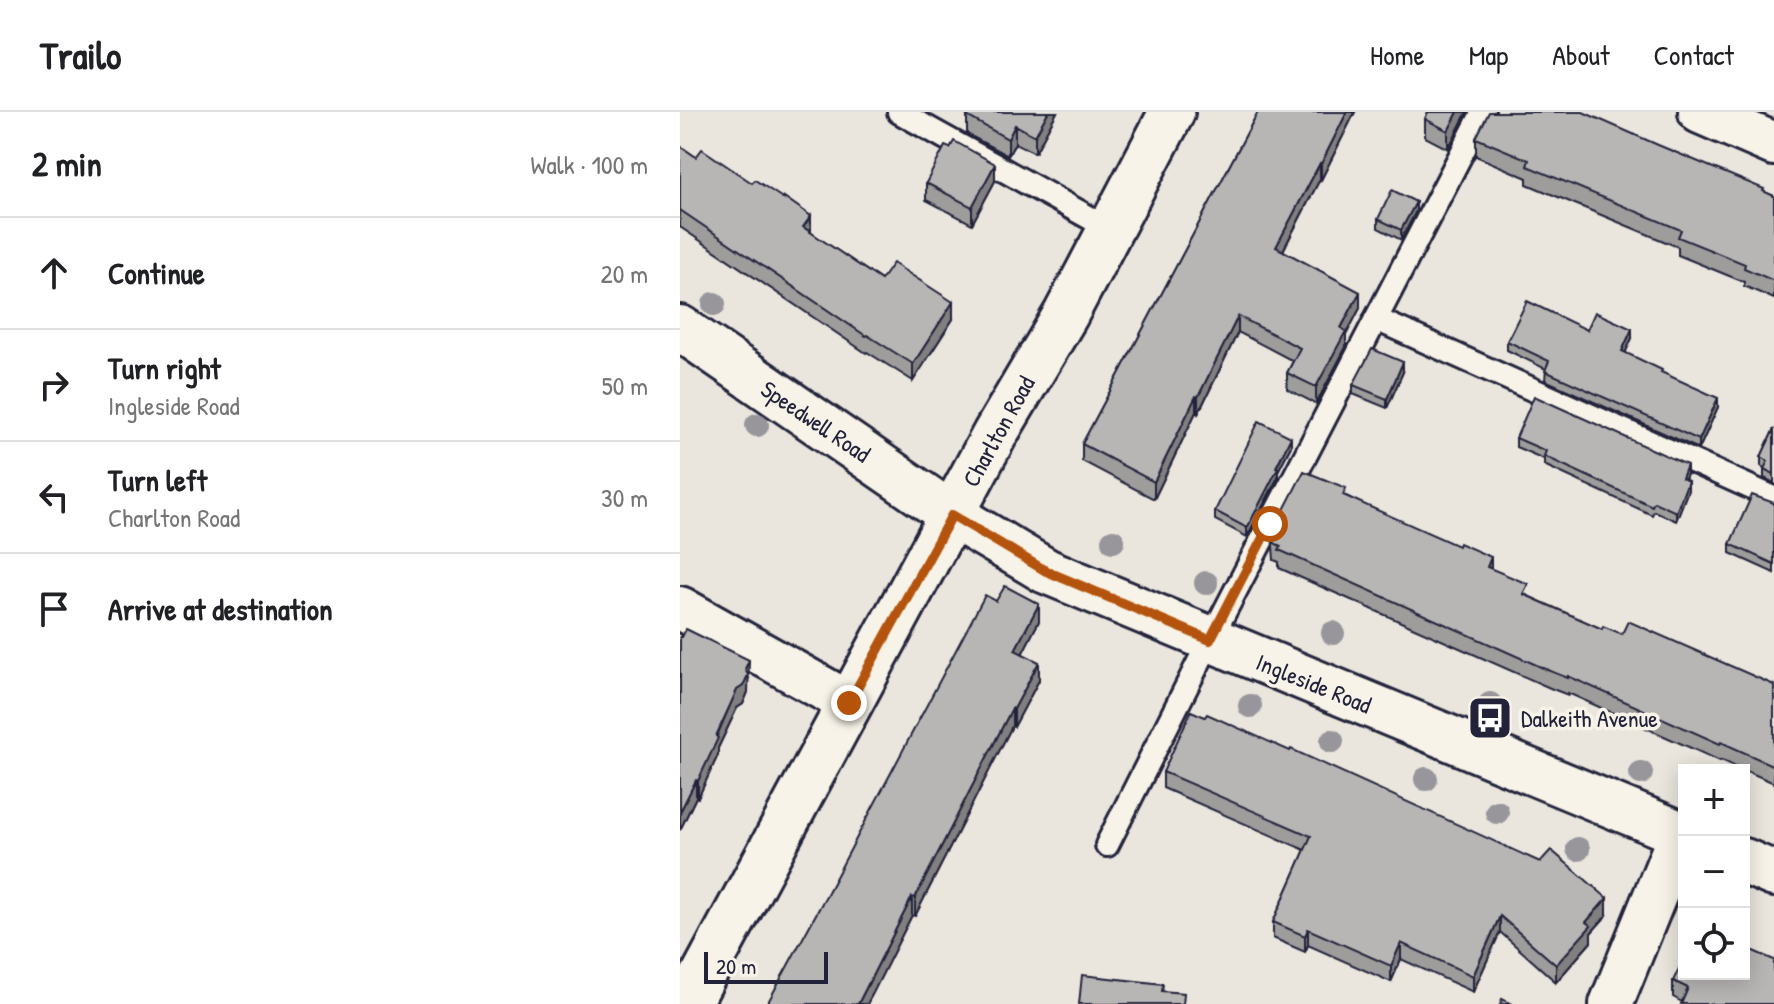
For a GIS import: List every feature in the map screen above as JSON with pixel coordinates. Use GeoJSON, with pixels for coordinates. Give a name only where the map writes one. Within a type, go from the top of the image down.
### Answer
{"type":"FeatureCollection","features":[{"type":"Feature","properties":{"kind":"street","name":"Charlton Road"},"geometry":{"type":"LineString","coordinates":[[688,1004],[995,434],[1066,314],[1172,112]]}},
{"type":"Feature","properties":{"kind":"street"},"geometry":{"type":"LineString","coordinates":[[1700,112],[1774,144]]}},
{"type":"Feature","properties":{"kind":"street","name":"Speedwell Road"},"geometry":{"type":"LineString","coordinates":[[680,328],[952,515]]}},
{"type":"Feature","properties":{"kind":"street","name":"Ingleside Road"},"geometry":{"type":"LineString","coordinates":[[952,515],[1046,571],[1678,832]]}},
{"type":"Feature","properties":{"kind":"street"},"geometry":{"type":"LineString","coordinates":[[680,608],[849,703]]}},
{"type":"Feature","properties":{"kind":"street"},"geometry":{"type":"LineString","coordinates":[[1611,1004],[1681,836]]}},
{"type":"Feature","properties":{"kind":"street"},"geometry":{"type":"LineString","coordinates":[[1750,864],[1774,874]]}},
{"type":"Feature","properties":{"kind":"lane"},"geometry":{"type":"LineString","coordinates":[[899,112],[1110,229]]}},
{"type":"Feature","properties":{"kind":"lane"},"geometry":{"type":"LineString","coordinates":[[1107,845],[1483,112]]}},
{"type":"Feature","properties":{"kind":"lane"},"geometry":{"type":"LineString","coordinates":[[1376,319],[1774,498]]}},
{"type":"Feature","properties":{"kind":"building"},"geometry":{"type":"Polygon","coordinates":[[[969,112],[1048,112],[1035,136],[1015,125],[1008,139],[967,116],[969,112]]]}},
{"type":"Feature","properties":{"kind":"building"},"geometry":{"type":"Polygon","coordinates":[[[1258,112],[1347,112],[1276,247],[1360,292],[1341,328],[1346,331],[1316,387],[1287,373],[1300,348],[1238,316],[1154,482],[1082,444],[1258,112]]]}},
{"type":"Feature","properties":{"kind":"building"},"geometry":{"type":"Polygon","coordinates":[[[1428,112],[1458,112],[1448,131],[1425,119],[1428,112]]]}},
{"type":"Feature","properties":{"kind":"building"},"geometry":{"type":"Polygon","coordinates":[[[1489,112],[1583,112],[1764,189],[1774,196],[1774,281],[1744,268],[1745,264],[1678,237],[1681,230],[1527,166],[1529,160],[1476,138],[1489,112]]]}},
{"type":"Feature","properties":{"kind":"building"},"geometry":{"type":"Polygon","coordinates":[[[954,141],[995,164],[972,207],[926,183],[945,146],[950,148],[954,141]]]}},
{"type":"Feature","properties":{"kind":"building"},"geometry":{"type":"Polygon","coordinates":[[[680,146],[696,157],[702,149],[752,183],[755,180],[784,197],[811,216],[803,227],[881,280],[893,263],[953,302],[913,364],[866,336],[680,210],[680,146]]]}},
{"type":"Feature","properties":{"kind":"building"},"geometry":{"type":"Polygon","coordinates":[[[1392,190],[1416,202],[1401,230],[1378,219],[1392,190]]]}},
{"type":"Feature","properties":{"kind":"building"},"geometry":{"type":"Polygon","coordinates":[[[1527,301],[1587,330],[1595,312],[1632,329],[1622,351],[1718,398],[1699,440],[1545,371],[1549,361],[1507,341],[1527,301]]]}},
{"type":"Feature","properties":{"kind":"building"},"geometry":{"type":"Polygon","coordinates":[[[1372,349],[1403,362],[1387,399],[1353,385],[1372,349]]]}},
{"type":"Feature","properties":{"kind":"building"},"geometry":{"type":"Polygon","coordinates":[[[1534,396],[1687,465],[1682,478],[1688,481],[1676,512],[1654,502],[1652,506],[1544,456],[1546,451],[1516,438],[1534,396]]]}},
{"type":"Feature","properties":{"kind":"building"},"geometry":{"type":"Polygon","coordinates":[[[1259,421],[1291,437],[1247,528],[1215,511],[1259,421]]]}},
{"type":"Feature","properties":{"kind":"building"},"geometry":{"type":"Polygon","coordinates":[[[1774,429],[1774,474],[1764,469],[1768,461],[1761,457],[1774,429]]]}},
{"type":"Feature","properties":{"kind":"building"},"geometry":{"type":"Polygon","coordinates":[[[1304,471],[1346,488],[1343,495],[1458,546],[1459,543],[1491,557],[1487,567],[1528,584],[1523,594],[1602,629],[1603,626],[1622,634],[1628,621],[1774,685],[1774,766],[1568,676],[1550,671],[1279,550],[1281,546],[1274,543],[1277,535],[1272,533],[1304,471]]]}},
{"type":"Feature","properties":{"kind":"building"},"geometry":{"type":"Polygon","coordinates":[[[1752,495],[1774,503],[1774,564],[1730,544],[1752,495]]]}},
{"type":"Feature","properties":{"kind":"building"},"geometry":{"type":"Polygon","coordinates":[[[1005,586],[1039,604],[1015,650],[1039,662],[858,1004],[767,1004],[985,595],[996,601],[1005,586]]]}},
{"type":"Feature","properties":{"kind":"building"},"geometry":{"type":"Polygon","coordinates":[[[686,629],[749,660],[745,669],[748,675],[743,686],[737,690],[698,781],[680,812],[680,637],[686,629]]]}},
{"type":"Feature","properties":{"kind":"building"},"geometry":{"type":"Polygon","coordinates":[[[1191,711],[1205,717],[1207,714],[1291,749],[1540,862],[1551,850],[1607,898],[1586,922],[1591,926],[1556,965],[1500,916],[1473,976],[1401,943],[1391,966],[1308,929],[1305,936],[1273,922],[1311,836],[1163,772],[1191,711]]]}},
{"type":"Feature","properties":{"kind":"building"},"geometry":{"type":"Polygon","coordinates":[[[1750,950],[1774,960],[1774,1004],[1681,1004],[1688,988],[1673,981],[1678,971],[1678,980],[1750,980],[1750,950]]]}},
{"type":"Feature","properties":{"kind":"building"},"geometry":{"type":"Polygon","coordinates":[[[1082,975],[1163,984],[1162,991],[1184,993],[1183,1004],[1079,1004],[1082,975]]]}},
{"type":"Feature","properties":{"kind":"place","name":"Dalkeith Avenue"},"geometry":{"type":"Point","coordinates":[1490,718]}},
{"type":"Feature","properties":{"kind":"route"},"geometry":{"type":"LineString","coordinates":[[849,703],[952,515],[1046,571],[1210,640],[1270,524]]}}]}
